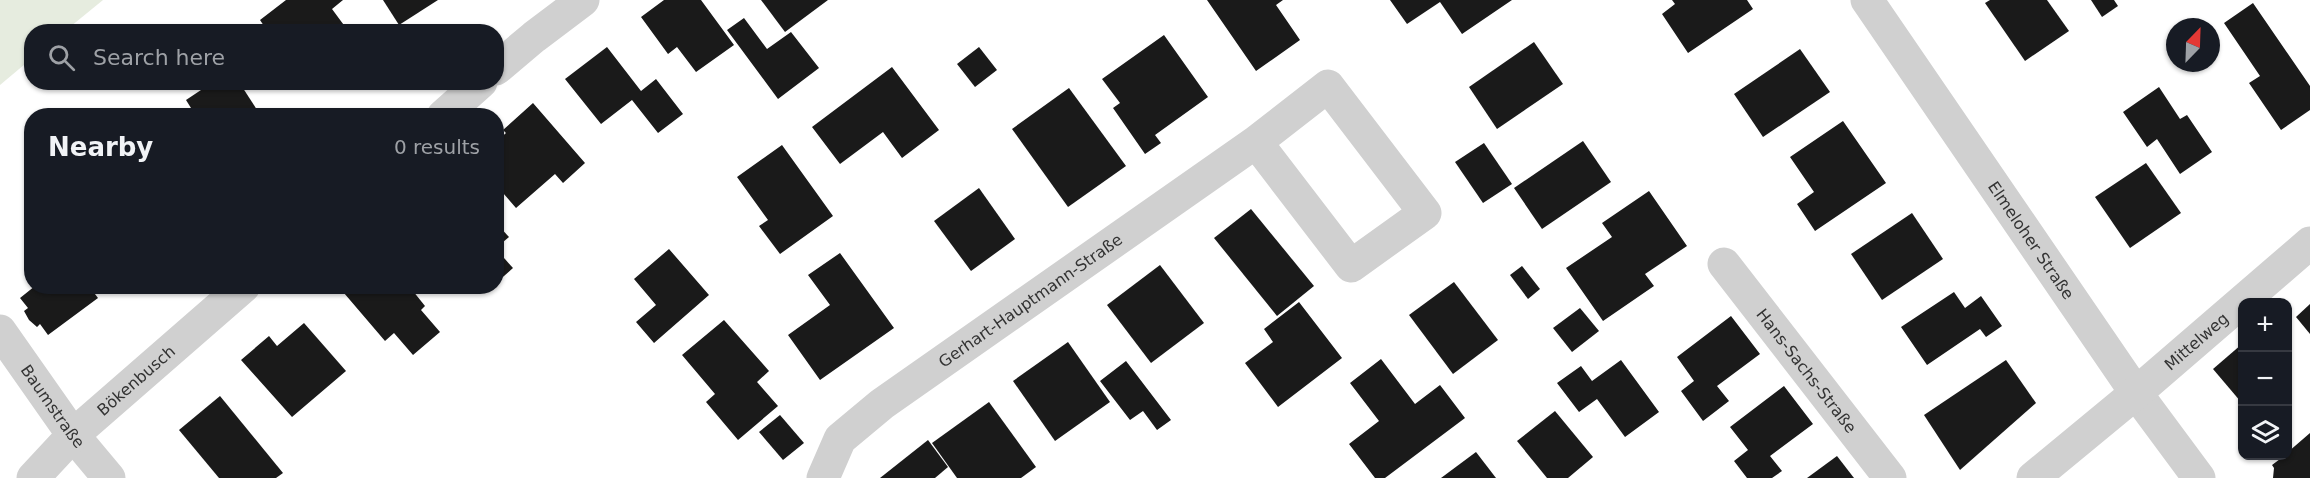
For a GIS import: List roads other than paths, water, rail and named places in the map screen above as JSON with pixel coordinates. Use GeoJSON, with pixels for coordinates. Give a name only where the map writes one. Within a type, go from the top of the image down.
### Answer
{"type":"FeatureCollection","features":[{"type":"Feature","properties":{"kind":"street"},"geometry":{"type":"LineString","coordinates":[[504,62],[583,0]]}},
{"type":"Feature","properties":{"kind":"street","name":"Elmeloher Straße"},"geometry":{"type":"LineString","coordinates":[[1867,0],[2136,393],[2199,478]]}},
{"type":"Feature","properties":{"kind":"street","name":"Gerhart-Hauptmann-Straße"},"geometry":{"type":"LineString","coordinates":[[823,478],[840,439],[882,404],[1256,142],[1328,86],[1425,213],[1351,266],[1256,142]]}},
{"type":"Feature","properties":{"kind":"street"},"geometry":{"type":"LineString","coordinates":[[451,108],[472,90]]}},
{"type":"Feature","properties":{"kind":"street","name":"Mittelweg"},"geometry":{"type":"LineString","coordinates":[[2033,478],[2136,393],[2310,243]]}},
{"type":"Feature","properties":{"kind":"street","name":"Hans-Sachs-Straße"},"geometry":{"type":"LineString","coordinates":[[1724,264],[1890,478]]}},
{"type":"Feature","properties":{"kind":"street","name":"Bökenbusch"},"geometry":{"type":"LineString","coordinates":[[33,478],[73,435],[235,294]]}},
{"type":"Feature","properties":{"kind":"street","name":"Baumstraße"},"geometry":{"type":"LineString","coordinates":[[0,331],[73,435],[109,478]]}}]}
